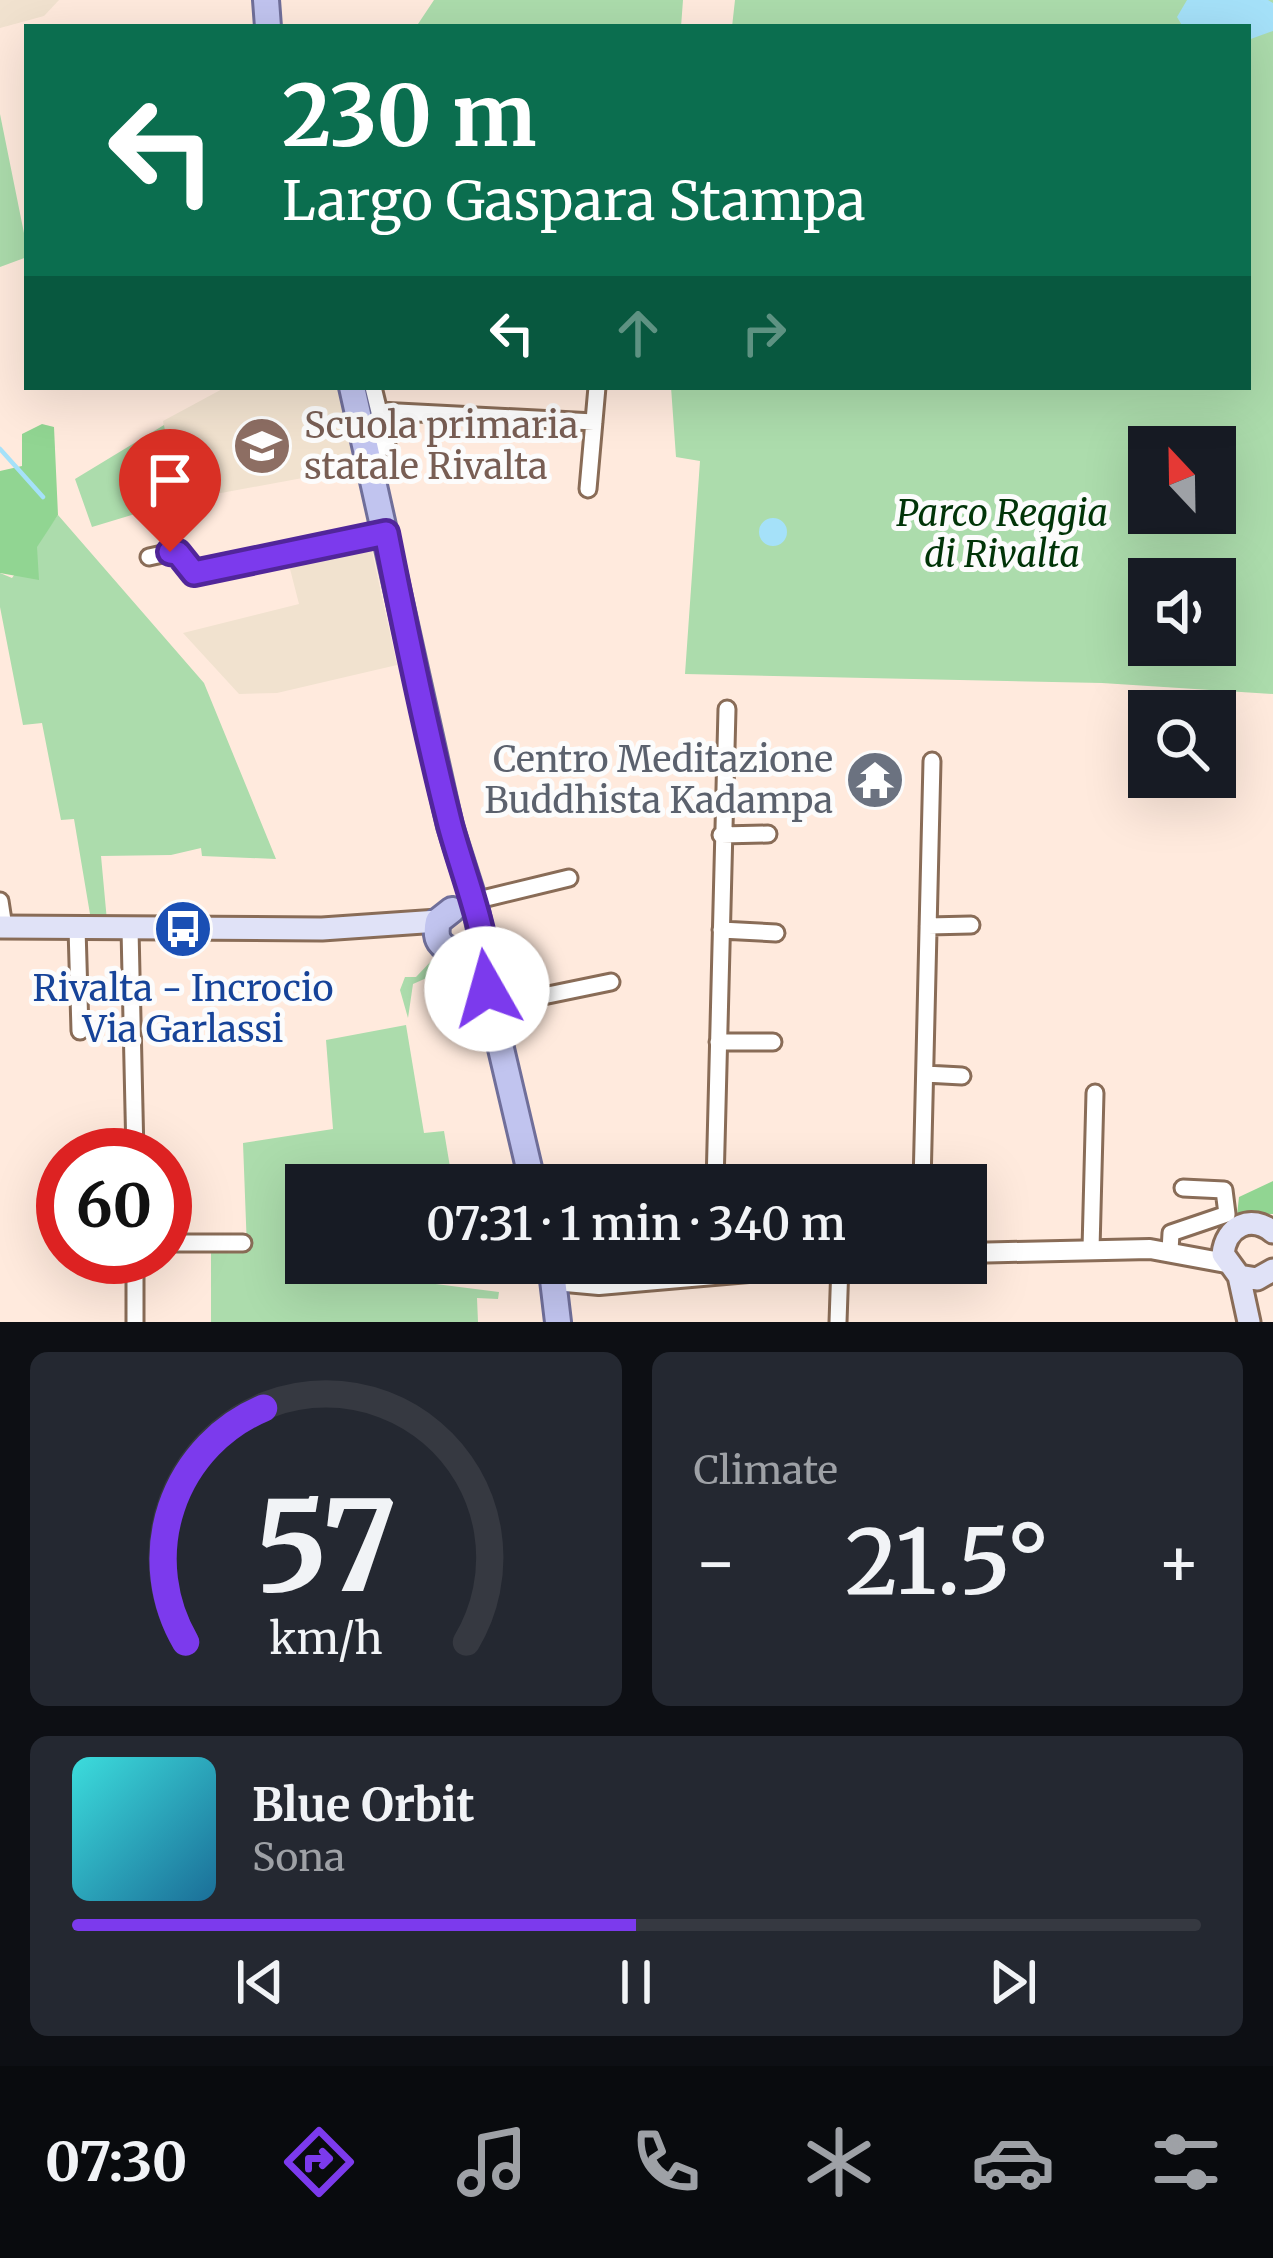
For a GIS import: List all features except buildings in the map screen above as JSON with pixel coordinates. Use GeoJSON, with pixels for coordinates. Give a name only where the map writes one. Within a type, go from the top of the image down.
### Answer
{"type":"FeatureCollection","features":[{"type":"Feature","properties":{"kind":"main road"},"geometry":{"type":"LineString","coordinates":[[353,390],[461,865],[459,927],[487,989],[528,1164]]}},
{"type":"Feature","properties":{"kind":"main road"},"geometry":{"type":"LineString","coordinates":[[2,927],[459,927]]}},
{"type":"Feature","properties":{"kind":"main road"},"geometry":{"type":"LineString","coordinates":[[1249,1320],[1232,1270],[1227,1225],[1269,1224]]}},
{"type":"Feature","properties":{"kind":"main road"},"geometry":{"type":"LineString","coordinates":[[1232,1270],[1269,1273],[1249,1320]]}},
{"type":"Feature","properties":{"kind":"main road"},"geometry":{"type":"LineString","coordinates":[[554,1284],[558,1322]]}},
{"type":"Feature","properties":{"kind":"street"},"geometry":{"type":"LineString","coordinates":[[366,457],[386,446],[374,390]]}},
{"type":"Feature","properties":{"kind":"street"},"geometry":{"type":"LineString","coordinates":[[588,489],[597,390]]}},
{"type":"Feature","properties":{"kind":"street"},"geometry":{"type":"LineString","coordinates":[[379,411],[594,422]]}},
{"type":"Feature","properties":{"kind":"street"},"geometry":{"type":"LineString","coordinates":[[149,557],[176,551],[194,573],[386,533]]}},
{"type":"Feature","properties":{"kind":"street"},"geometry":{"type":"LineString","coordinates":[[715,1164],[728,709]]}},
{"type":"Feature","properties":{"kind":"street"},"geometry":{"type":"LineString","coordinates":[[923,1164],[928,926],[941,788],[932,761]]}},
{"type":"Feature","properties":{"kind":"street"},"geometry":{"type":"LineString","coordinates":[[722,835],[768,834]]}},
{"type":"Feature","properties":{"kind":"street"},"geometry":{"type":"LineString","coordinates":[[459,927],[569,878]]}},
{"type":"Feature","properties":{"kind":"street"},"geometry":{"type":"LineString","coordinates":[[0,901],[2,927]]}},
{"type":"Feature","properties":{"kind":"street"},"geometry":{"type":"LineString","coordinates":[[928,926],[971,925]]}},
{"type":"Feature","properties":{"kind":"street"},"geometry":{"type":"LineString","coordinates":[[76,928],[80,1031]]}},
{"type":"Feature","properties":{"kind":"street"},"geometry":{"type":"LineString","coordinates":[[130,929],[134,1128]]}},
{"type":"Feature","properties":{"kind":"street"},"geometry":{"type":"LineString","coordinates":[[721,930],[776,933]]}},
{"type":"Feature","properties":{"kind":"street"},"geometry":{"type":"LineString","coordinates":[[514,1002],[611,982]]}},
{"type":"Feature","properties":{"kind":"street"},"geometry":{"type":"LineString","coordinates":[[718,1042],[773,1042]]}},
{"type":"Feature","properties":{"kind":"street"},"geometry":{"type":"LineString","coordinates":[[925,1074],[962,1076]]}},
{"type":"Feature","properties":{"kind":"street"},"geometry":{"type":"LineString","coordinates":[[1091,1249],[1095,1093]]}},
{"type":"Feature","properties":{"kind":"street"},"geometry":{"type":"LineString","coordinates":[[1174,1251],[1227,1225],[1224,1190],[1183,1188]]}},
{"type":"Feature","properties":{"kind":"street"},"geometry":{"type":"LineString","coordinates":[[192,1243],[243,1243]]}},
{"type":"Feature","properties":{"kind":"street"},"geometry":{"type":"LineString","coordinates":[[987,1252],[1174,1251],[1232,1270]]}},
{"type":"Feature","properties":{"kind":"street"},"geometry":{"type":"LineString","coordinates":[[135,1284],[135,1322]]}},
{"type":"Feature","properties":{"kind":"street"},"geometry":{"type":"LineString","coordinates":[[838,1322],[839,1284]]}},
{"type":"Feature","properties":{"kind":"shaded area"},"geometry":{"type":"Polygon","coordinates":[[[0,0],[59,0],[44,16],[0,28],[0,0]]]}},
{"type":"Feature","properties":{"kind":"shaded area","name":"Scuola primaria statale Rivalta"},"geometry":{"type":"Polygon","coordinates":[[[220,390],[345,390],[362,467],[178,501],[163,421],[220,390]]]}},
{"type":"Feature","properties":{"kind":"shaded area"},"geometry":{"type":"Polygon","coordinates":[[[371,547],[397,665],[277,693],[239,694],[183,633],[299,604],[289,565],[371,547]]]}},
{"type":"Feature","properties":{"kind":"green space"},"geometry":{"type":"Polygon","coordinates":[[[434,0],[683,0],[681,24],[418,24],[434,0]]]}},
{"type":"Feature","properties":{"kind":"green space","name":"Parco Reggia di Rivalta"},"geometry":{"type":"Polygon","coordinates":[[[735,0],[1273,0],[1273,694],[1102,683],[685,674],[700,461],[676,457],[671,390],[1251,390],[1251,24],[732,24],[735,0]]]}},
{"type":"Feature","properties":{"kind":"green space"},"geometry":{"type":"Polygon","coordinates":[[[0,114],[24,233],[24,258],[0,267],[0,114]]]}},
{"type":"Feature","properties":{"kind":"green space"},"geometry":{"type":"Polygon","coordinates":[[[42,424],[54,427],[58,515],[37,547],[39,580],[0,573],[0,471],[22,466],[22,434],[42,424]]]}},
{"type":"Feature","properties":{"kind":"green space"},"geometry":{"type":"Polygon","coordinates":[[[164,425],[178,501],[92,527],[75,479],[164,425]]]}},
{"type":"Feature","properties":{"kind":"green space"},"geometry":{"type":"Polygon","coordinates":[[[58,515],[204,683],[276,859],[202,856],[201,848],[171,855],[101,856],[107,921],[91,920],[74,819],[61,820],[42,723],[23,725],[0,607],[0,573],[12,578],[58,515]]]}},
{"type":"Feature","properties":{"kind":"green space"},"geometry":{"type":"Polygon","coordinates":[[[435,957],[449,968],[413,984],[408,1018],[400,990],[405,977],[416,977],[435,957]]]}},
{"type":"Feature","properties":{"kind":"green space"},"geometry":{"type":"Polygon","coordinates":[[[406,1025],[424,1133],[444,1131],[450,1164],[285,1164],[285,1284],[436,1284],[499,1292],[498,1299],[477,1298],[478,1322],[211,1322],[211,1249],[247,1249],[243,1143],[333,1129],[326,1040],[406,1025]]]}},
{"type":"Feature","properties":{"kind":"green space"},"geometry":{"type":"Polygon","coordinates":[[[1273,1181],[1273,1214],[1237,1215],[1239,1197],[1273,1181]]]}},
{"type":"Feature","properties":{"kind":"water"},"geometry":{"type":"Polygon","coordinates":[[[1187,0],[1268,0],[1273,3],[1273,31],[1251,39],[1251,24],[1181,24],[1177,17],[1187,0]]]}},
{"type":"Feature","properties":{"kind":"water"},"geometry":{"type":"Polygon","coordinates":[[[773,518],[783,522],[787,532],[783,542],[773,546],[763,542],[759,532],[763,522],[773,518]]]}},
{"type":"Feature","properties":{"kind":"waterway"},"geometry":{"type":"LineString","coordinates":[[0,449],[43,497]]}},
{"type":"Feature","properties":{"kind":"place","name":"Scuola primaria statale Rivalta"},"geometry":{"type":"Point","coordinates":[262,446]}},
{"type":"Feature","properties":{"kind":"place","name":"Centro Meditazione Buddhista Kadampa"},"geometry":{"type":"Point","coordinates":[875,780]}},
{"type":"Feature","properties":{"kind":"place","name":"Rivalta - Incrocio Via Garlassi"},"geometry":{"type":"Point","coordinates":[183,929]}},
{"type":"Feature","properties":{"kind":"route"},"geometry":{"type":"LineString","coordinates":[[170,552],[176,551],[194,573],[220,563],[286,556],[386,533],[450,826],[480,929],[478,941],[489,971],[487,989]]}}]}
